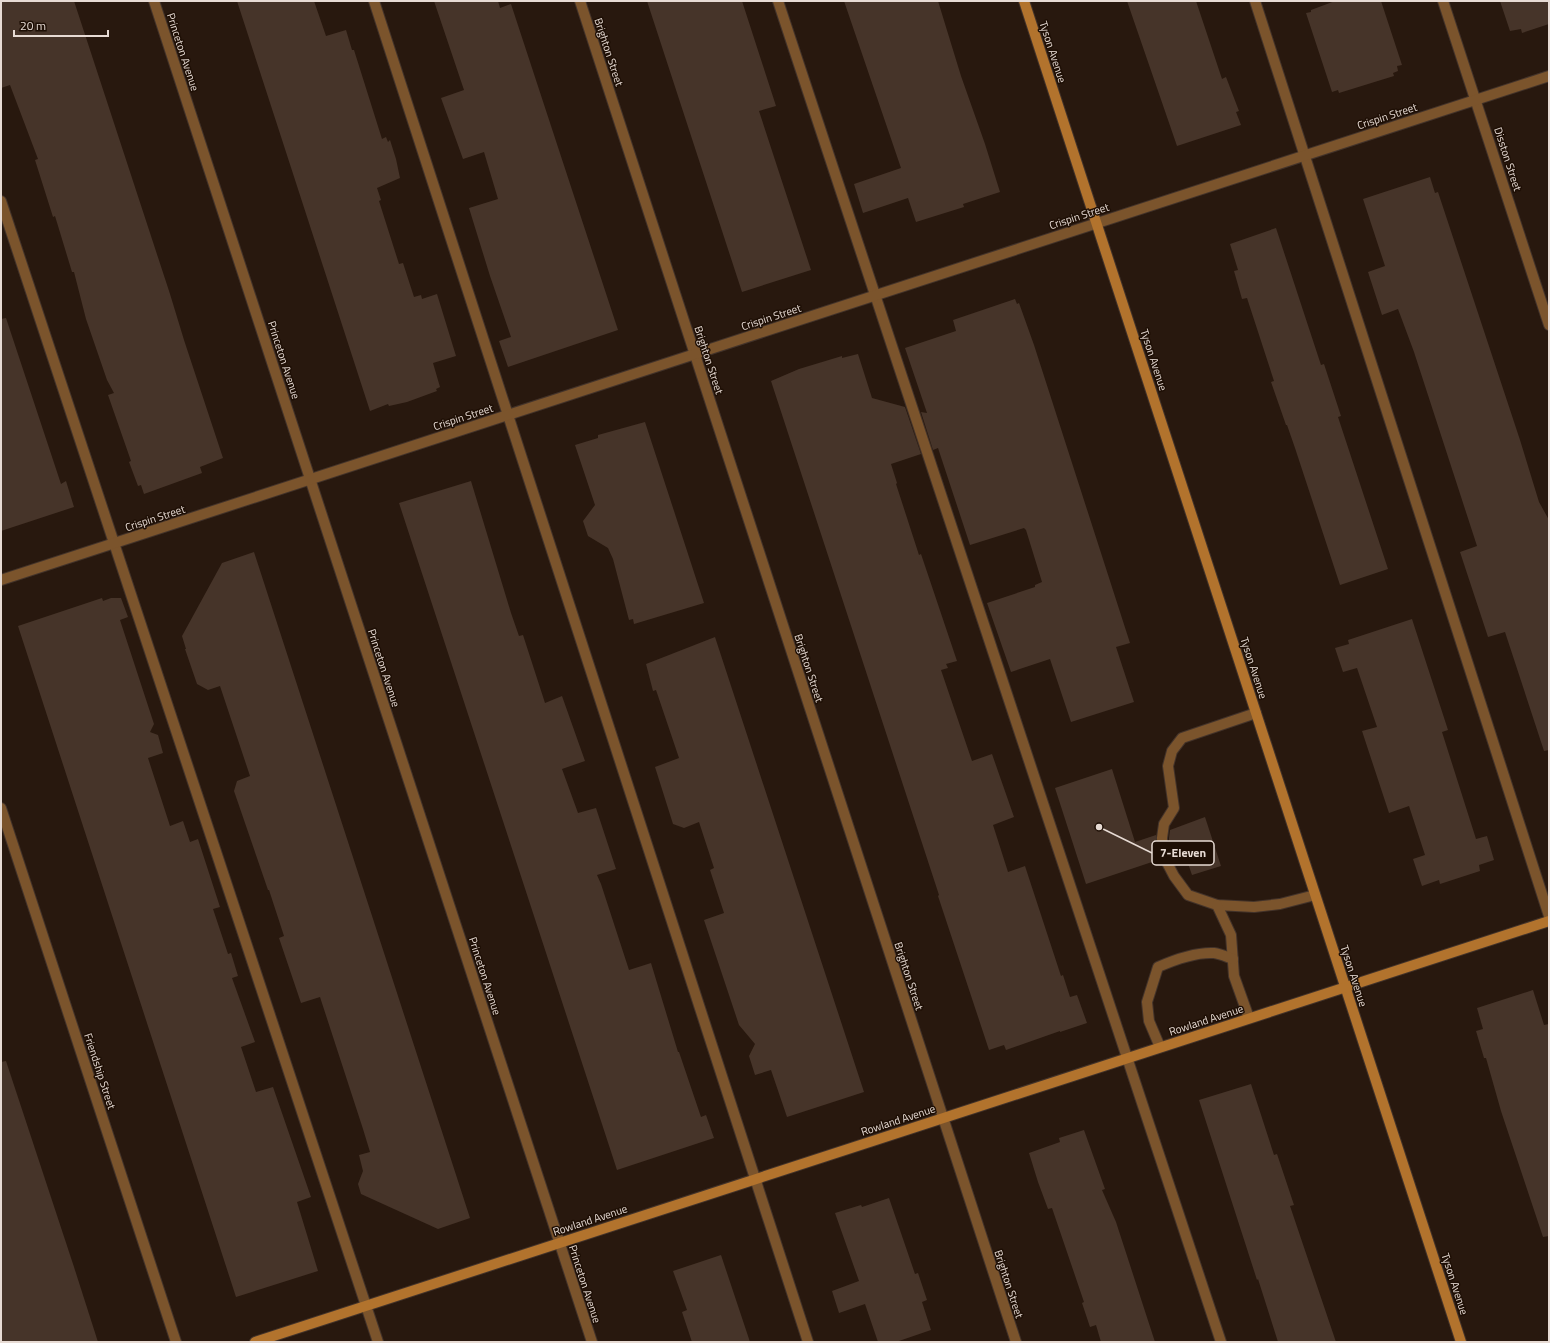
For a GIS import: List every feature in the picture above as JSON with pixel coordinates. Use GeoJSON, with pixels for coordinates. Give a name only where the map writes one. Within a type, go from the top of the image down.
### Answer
{"type":"FeatureCollection","features":[{"type":"Feature","properties":{"kind":"street","name":"Princeton Avenue"},"geometry":{"type":"LineString","coordinates":[[154,1],[592,1342]]}},
{"type":"Feature","properties":{"kind":"street"},"geometry":{"type":"LineString","coordinates":[[374,1],[808,1342]]}},
{"type":"Feature","properties":{"kind":"street","name":"Brighton Street"},"geometry":{"type":"LineString","coordinates":[[580,1],[1016,1342]]}},
{"type":"Feature","properties":{"kind":"street"},"geometry":{"type":"LineString","coordinates":[[778,1],[1221,1342]]}},
{"type":"Feature","properties":{"kind":"street","name":"Tyson Avenue"},"geometry":{"type":"LineString","coordinates":[[1024,1],[1461,1342]]}},
{"type":"Feature","properties":{"kind":"street"},"geometry":{"type":"LineString","coordinates":[[1255,1],[1549,916]]}},
{"type":"Feature","properties":{"kind":"street","name":"Disston Street"},"geometry":{"type":"LineString","coordinates":[[1443,1],[1549,325]]}},
{"type":"Feature","properties":{"kind":"street","name":"Crispin Street"},"geometry":{"type":"LineString","coordinates":[[1,580],[1549,76]]}},
{"type":"Feature","properties":{"kind":"street"},"geometry":{"type":"LineString","coordinates":[[1,200],[378,1342]]}},
{"type":"Feature","properties":{"kind":"street"},"geometry":{"type":"LineString","coordinates":[[1256,712],[1182,738],[1172,751],[1168,766],[1174,808],[1164,824],[1162,838],[1163,855],[1174,876],[1188,895],[1217,905],[1254,907],[1280,904],[1316,895]]}},
{"type":"Feature","properties":{"kind":"street","name":"Friendship Street"},"geometry":{"type":"LineString","coordinates":[[1,808],[176,1342]]}},
{"type":"Feature","properties":{"kind":"street"},"geometry":{"type":"LineString","coordinates":[[1217,905],[1231,935],[1234,976],[1249,1018]]}},
{"type":"Feature","properties":{"kind":"street","name":"Rowland Avenue"},"geometry":{"type":"LineString","coordinates":[[255,1342],[1549,921]]}},
{"type":"Feature","properties":{"kind":"street"},"geometry":{"type":"LineString","coordinates":[[1160,1047],[1148,1021],[1147,1002],[1158,967],[1174,960],[1198,954],[1216,953],[1233,959]]}},
{"type":"Feature","properties":{"kind":"building"},"geometry":{"type":"Polygon","coordinates":[[[1,1],[74,1],[223,458],[200,467],[202,473],[144,494],[141,485],[138,486],[129,462],[131,461],[108,395],[114,393],[107,380],[86,319],[74,272],[72,272],[55,216],[53,217],[35,160],[38,159],[10,85],[1,88],[1,1]]]}},
{"type":"Feature","properties":{"kind":"building"},"geometry":{"type":"Polygon","coordinates":[[[237,1],[314,1],[326,36],[346,30],[352,50],[354,50],[382,139],[386,137],[388,142],[390,140],[396,159],[400,178],[377,188],[381,200],[379,201],[399,264],[403,263],[414,297],[421,295],[422,299],[437,294],[456,356],[433,363],[440,387],[436,389],[437,391],[407,402],[389,406],[388,404],[370,411],[237,1]]]}},
{"type":"Feature","properties":{"kind":"building"},"geometry":{"type":"Polygon","coordinates":[[[434,1],[498,1],[500,8],[511,4],[618,330],[508,367],[499,341],[511,337],[469,208],[498,199],[484,152],[463,159],[441,98],[464,90],[434,1]]]}},
{"type":"Feature","properties":{"kind":"building"},"geometry":{"type":"Polygon","coordinates":[[[647,1],[742,1],[776,106],[759,111],[811,270],[742,292],[647,1]]]}},
{"type":"Feature","properties":{"kind":"building"},"geometry":{"type":"Polygon","coordinates":[[[844,1],[938,1],[961,76],[1000,192],[963,204],[964,207],[916,222],[908,198],[863,213],[854,184],[901,168],[844,1]]]}},
{"type":"Feature","properties":{"kind":"building"},"geometry":{"type":"Polygon","coordinates":[[[1127,1],[1196,1],[1222,79],[1226,77],[1239,111],[1236,112],[1241,125],[1177,146],[1127,1]]]}},
{"type":"Feature","properties":{"kind":"building"},"geometry":{"type":"Polygon","coordinates":[[[1335,1],[1381,1],[1402,65],[1397,66],[1398,71],[1393,73],[1394,76],[1339,93],[1338,90],[1332,92],[1306,13],[1335,1]]]}},
{"type":"Feature","properties":{"kind":"building"},"geometry":{"type":"Polygon","coordinates":[[[1500,1],[1549,1],[1549,24],[1522,33],[1521,29],[1510,31],[1500,1]]]}},
{"type":"Feature","properties":{"kind":"building"},"geometry":{"type":"Polygon","coordinates":[[[1430,177],[1435,193],[1438,192],[1539,502],[1549,520],[1549,750],[1544,751],[1505,632],[1488,637],[1460,552],[1477,546],[1414,352],[1398,309],[1382,315],[1368,272],[1385,266],[1363,199],[1430,177]]]}},
{"type":"Feature","properties":{"kind":"building"},"geometry":{"type":"Polygon","coordinates":[[[1276,228],[1321,365],[1324,364],[1341,416],[1338,417],[1388,569],[1340,585],[1295,448],[1271,382],[1274,381],[1247,298],[1242,299],[1234,271],[1238,270],[1230,244],[1276,228]]]}},
{"type":"Feature","properties":{"kind":"building"},"geometry":{"type":"Polygon","coordinates":[[[1015,299],[1017,304],[1019,303],[1034,345],[1130,643],[1116,647],[1134,702],[1071,722],[1050,659],[1011,672],[987,603],[1035,587],[1035,585],[1042,582],[1026,530],[1024,528],[970,545],[938,448],[933,450],[921,412],[927,413],[905,348],[956,331],[953,320],[1015,299]]]}},
{"type":"Feature","properties":{"kind":"building"},"geometry":{"type":"Polygon","coordinates":[[[6,318],[61,484],[66,481],[74,507],[1,531],[1,319],[6,318]]]}},
{"type":"Feature","properties":{"kind":"building"},"geometry":{"type":"Polygon","coordinates":[[[858,354],[872,398],[905,407],[921,454],[891,464],[919,555],[921,554],[957,661],[946,664],[948,668],[941,670],[972,761],[992,754],[1014,817],[993,825],[1008,872],[1025,866],[1061,976],[1063,975],[1070,997],[1077,995],[1087,1023],[1006,1050],[1004,1045],[989,1050],[771,381],[799,369],[842,356],[842,358],[858,354]]]}},
{"type":"Feature","properties":{"kind":"building"},"geometry":{"type":"Polygon","coordinates":[[[645,422],[704,603],[634,624],[633,619],[629,620],[613,559],[608,548],[588,536],[583,521],[595,505],[575,445],[598,438],[598,435],[645,422]]]}},
{"type":"Feature","properties":{"kind":"building"},"geometry":{"type":"Polygon","coordinates":[[[471,481],[511,613],[519,636],[523,635],[545,703],[562,696],[585,761],[562,769],[578,813],[596,808],[616,869],[597,875],[629,970],[651,963],[678,1052],[701,1117],[706,1115],[714,1138],[617,1170],[399,503],[471,481]]]}},
{"type":"Feature","properties":{"kind":"building"},"geometry":{"type":"Polygon","coordinates":[[[254,552],[470,1218],[438,1229],[361,1194],[358,1184],[363,1171],[359,1155],[370,1152],[320,997],[301,1003],[279,938],[284,936],[234,791],[237,781],[250,776],[220,686],[208,690],[197,684],[185,649],[182,636],[222,563],[254,552]]]}},
{"type":"Feature","properties":{"kind":"building"},"geometry":{"type":"Polygon","coordinates":[[[102,598],[103,601],[111,598],[121,598],[128,617],[120,620],[154,724],[150,732],[158,735],[163,753],[148,758],[170,826],[183,821],[190,842],[198,839],[220,907],[213,909],[228,954],[231,953],[238,976],[232,978],[255,1042],[241,1047],[256,1092],[273,1087],[311,1197],[297,1202],[318,1271],[236,1297],[18,626],[102,598]]]}},
{"type":"Feature","properties":{"kind":"building"},"geometry":{"type":"Polygon","coordinates":[[[1412,619],[1448,730],[1442,732],[1476,839],[1487,836],[1494,860],[1479,865],[1480,871],[1440,884],[1439,880],[1422,886],[1413,859],[1425,855],[1409,806],[1389,813],[1362,731],[1377,727],[1357,668],[1343,672],[1335,648],[1349,644],[1348,640],[1412,619]]]}},
{"type":"Feature","properties":{"kind":"building"},"geometry":{"type":"Polygon","coordinates":[[[715,637],[864,1092],[787,1117],[771,1070],[755,1075],[749,1056],[755,1044],[739,1025],[704,920],[724,913],[710,870],[714,868],[699,822],[684,828],[673,824],[655,767],[679,758],[656,690],[653,691],[646,664],[715,637]]]}},
{"type":"Feature","properties":{"kind":"building"},"geometry":{"type":"Polygon","coordinates":[[[1112,769],[1135,842],[1156,835],[1158,860],[1086,884],[1055,788],[1112,769]]]}},
{"type":"Feature","properties":{"kind":"building"},"geometry":{"type":"Polygon","coordinates":[[[1205,817],[1221,866],[1192,875],[1184,852],[1171,856],[1169,853],[1170,830],[1205,817]]]}},
{"type":"Feature","properties":{"kind":"building"},"geometry":{"type":"Polygon","coordinates":[[[1533,990],[1544,1025],[1549,1024],[1549,1236],[1543,1237],[1476,1031],[1483,1029],[1477,1008],[1533,990]]]}},
{"type":"Feature","properties":{"kind":"building"},"geometry":{"type":"Polygon","coordinates":[[[6,1061],[98,1342],[1,1342],[1,1062],[6,1061]]]}},
{"type":"Feature","properties":{"kind":"building"},"geometry":{"type":"Polygon","coordinates":[[[1251,1084],[1274,1155],[1277,1154],[1294,1205],[1290,1206],[1336,1342],[1278,1342],[1258,1279],[1257,1280],[1199,1100],[1251,1084]]]}},
{"type":"Feature","properties":{"kind":"building"},"geometry":{"type":"Polygon","coordinates":[[[1084,1130],[1105,1189],[1102,1190],[1116,1222],[1155,1342],[1101,1342],[1096,1325],[1090,1327],[1082,1303],[1084,1302],[1052,1208],[1048,1209],[1038,1182],[1029,1153],[1060,1142],[1059,1138],[1084,1130]]]}},
{"type":"Feature","properties":{"kind":"building"},"geometry":{"type":"Polygon","coordinates":[[[889,1198],[915,1274],[918,1273],[927,1300],[922,1302],[931,1330],[896,1342],[878,1342],[865,1304],[839,1313],[832,1291],[859,1281],[835,1213],[861,1205],[862,1207],[889,1198]]]}},
{"type":"Feature","properties":{"kind":"building"},"geometry":{"type":"Polygon","coordinates":[[[721,1255],[750,1342],[692,1342],[682,1312],[687,1310],[673,1271],[721,1255]]]}},
{"type":"Feature","properties":{"kind":"place","name":"7-Eleven"},"geometry":{"type":"Point","coordinates":[1099,827]}}]}
